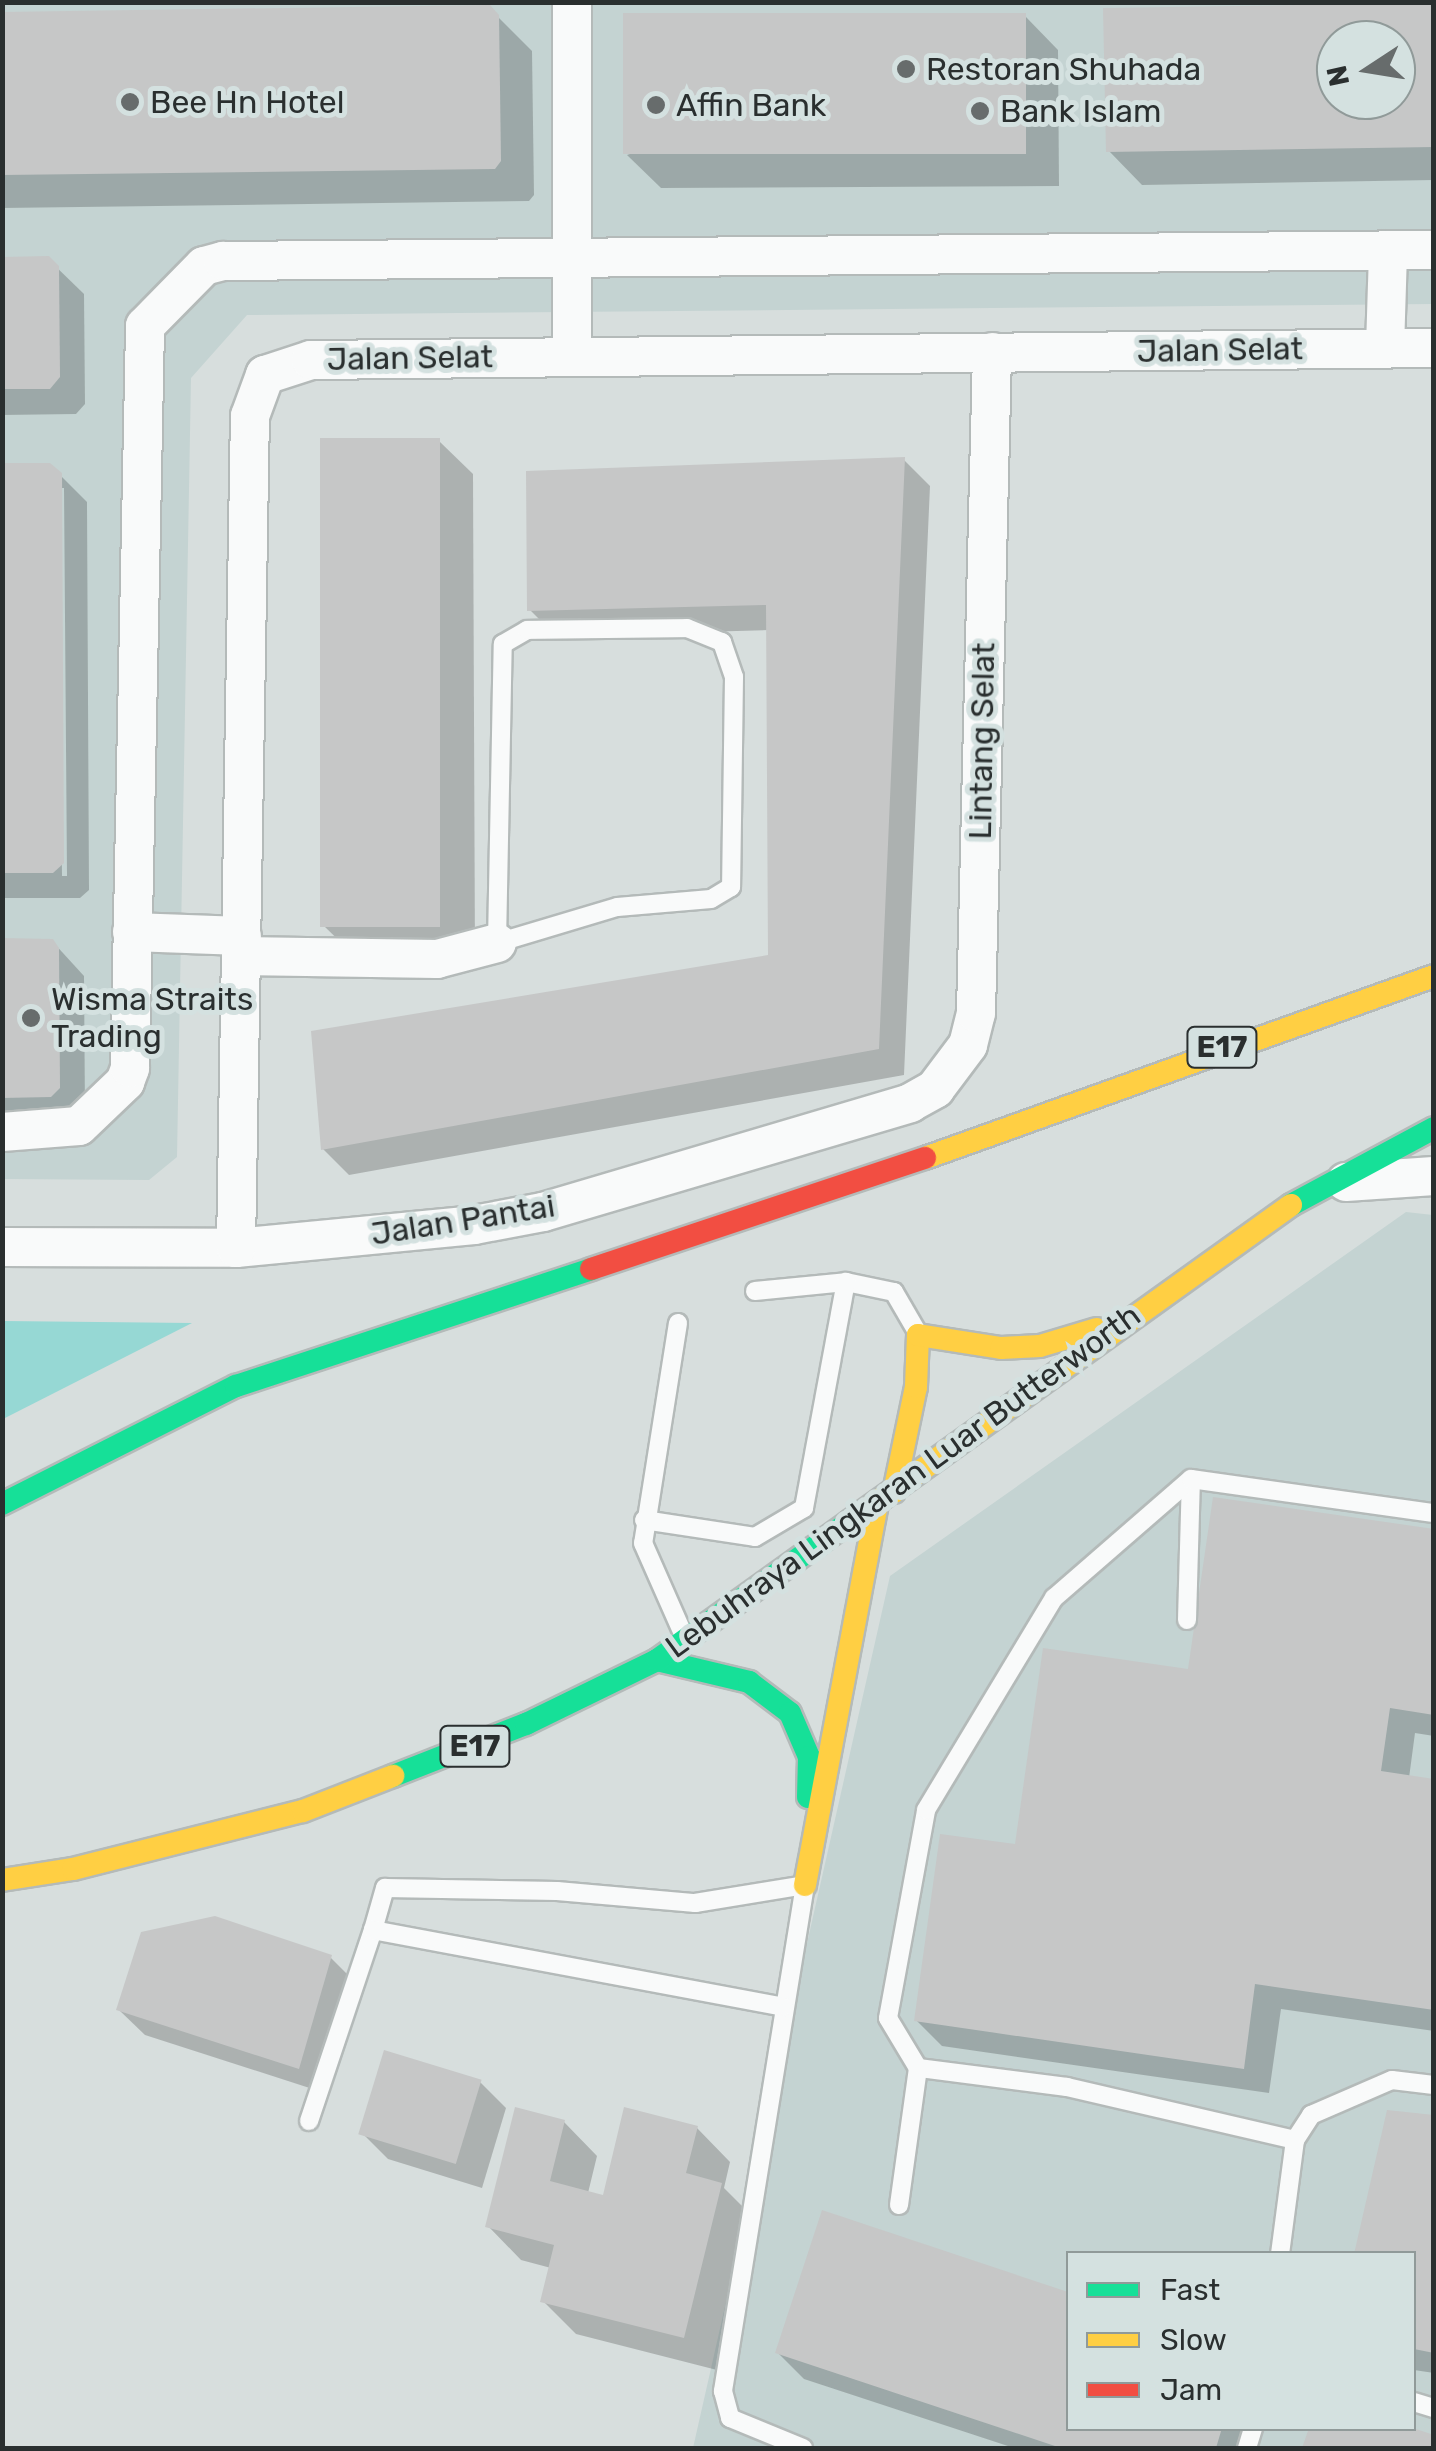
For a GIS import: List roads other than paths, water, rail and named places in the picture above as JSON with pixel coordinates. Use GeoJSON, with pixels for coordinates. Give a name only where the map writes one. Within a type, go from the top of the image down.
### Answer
{"type":"FeatureCollection","features":[{"type":"Feature","properties":{"kind":"highway","name":"E17"},"geometry":{"type":"LineString","coordinates":[[2,1504],[236,1386],[902,1166],[1434,976]]}},
{"type":"Feature","properties":{"kind":"highway","name":"Lebuhraya Lingkaran Luar Butterworth"},"geometry":{"type":"LineString","coordinates":[[2,1880],[73,1869],[303,1811],[526,1724],[656,1660],[886,1498],[1122,1322],[1319,1185],[1434,1128]]}},
{"type":"Feature","properties":{"kind":"highway"},"geometry":{"type":"LineString","coordinates":[[805,1884],[886,1498],[916,1387],[918,1335],[1001,1348],[1040,1346],[1122,1322]]}},
{"type":"Feature","properties":{"kind":"highway"},"geometry":{"type":"LineString","coordinates":[[656,1660],[749,1682],[790,1713],[810,1757],[805,1884]]}},
{"type":"Feature","properties":{"kind":"street"},"geometry":{"type":"LineString","coordinates":[[572,2],[572,356]]}},
{"type":"Feature","properties":{"kind":"street"},"geometry":{"type":"LineString","coordinates":[[1385,348],[1388,250]]}},
{"type":"Feature","properties":{"kind":"street"},"geometry":{"type":"LineString","coordinates":[[2,1132],[65,1132],[125,1082],[132,932],[144,326],[150,313],[204,266],[223,261],[1434,250]]}},
{"type":"Feature","properties":{"kind":"street","name":"Jalan Selat"},"geometry":{"type":"LineString","coordinates":[[236,1248],[250,416],[265,375],[311,360],[1434,348]]}},
{"type":"Feature","properties":{"kind":"street","name":"Lintang Selat"},"geometry":{"type":"LineString","coordinates":[[910,1103],[953,1071],[976,1013],[992,352]]}},
{"type":"Feature","properties":{"kind":"street"},"geometry":{"type":"LineString","coordinates":[[132,932],[242,946],[437,959],[497,943]]}},
{"type":"Feature","properties":{"kind":"street","name":"Jalan Pantai"},"geometry":{"type":"LineString","coordinates":[[2,1247],[236,1248],[543,1212],[910,1103]]}},
{"type":"Feature","properties":{"kind":"street"},"geometry":{"type":"LineString","coordinates":[[1319,1185],[1434,1176]]}},
{"type":"Feature","properties":{"kind":"lane"},"geometry":{"type":"LineString","coordinates":[[687,628],[722,642],[734,677],[731,887],[711,899],[617,907],[497,943],[501,654],[508,638],[527,630],[687,628]]}},
{"type":"Feature","properties":{"kind":"lane"},"geometry":{"type":"LineString","coordinates":[[644,1520],[755,1537],[804,1508],[846,1282]]}},
{"type":"Feature","properties":{"kind":"lane"},"geometry":{"type":"LineString","coordinates":[[755,1291],[846,1282],[894,1292],[918,1335]]}},
{"type":"Feature","properties":{"kind":"lane"},"geometry":{"type":"LineString","coordinates":[[678,1323],[644,1520],[650,1568],[687,1641]]}},
{"type":"Feature","properties":{"kind":"lane"},"geometry":{"type":"LineString","coordinates":[[1187,1620],[1191,1479]]}},
{"type":"Feature","properties":{"kind":"lane"},"geometry":{"type":"LineString","coordinates":[[898,2204],[918,2068],[888,2018],[926,1810],[1054,1598],[1191,1479],[1434,1513]]}},
{"type":"Feature","properties":{"kind":"lane"},"geometry":{"type":"LineString","coordinates":[[310,2121],[384,1888],[558,1891],[695,1904],[805,1884],[723,2390],[730,2418],[804,2448]]}},
{"type":"Feature","properties":{"kind":"lane"},"geometry":{"type":"LineString","coordinates":[[373,1930],[783,2008]]}},
{"type":"Feature","properties":{"kind":"lane"},"geometry":{"type":"LineString","coordinates":[[918,2068],[1066,2087],[1295,2140]]}},
{"type":"Feature","properties":{"kind":"lane"},"geometry":{"type":"LineString","coordinates":[[1280,2251],[1295,2140],[1310,2115],[1392,2080],[1434,2085]]}},
{"type":"Feature","properties":{"kind":"place","name":"Restoran Shuhada"},"geometry":{"type":"Point","coordinates":[906,69]}},
{"type":"Feature","properties":{"kind":"place","name":"Bee Hn Hotel"},"geometry":{"type":"Point","coordinates":[130,102]}},
{"type":"Feature","properties":{"kind":"place","name":"Affin Bank"},"geometry":{"type":"Point","coordinates":[656,105]}},
{"type":"Feature","properties":{"kind":"place","name":"Bank Islam"},"geometry":{"type":"Point","coordinates":[980,111]}},
{"type":"Feature","properties":{"kind":"place","name":"Wisma Straits Trading"},"geometry":{"type":"Point","coordinates":[31,1018]}}]}
